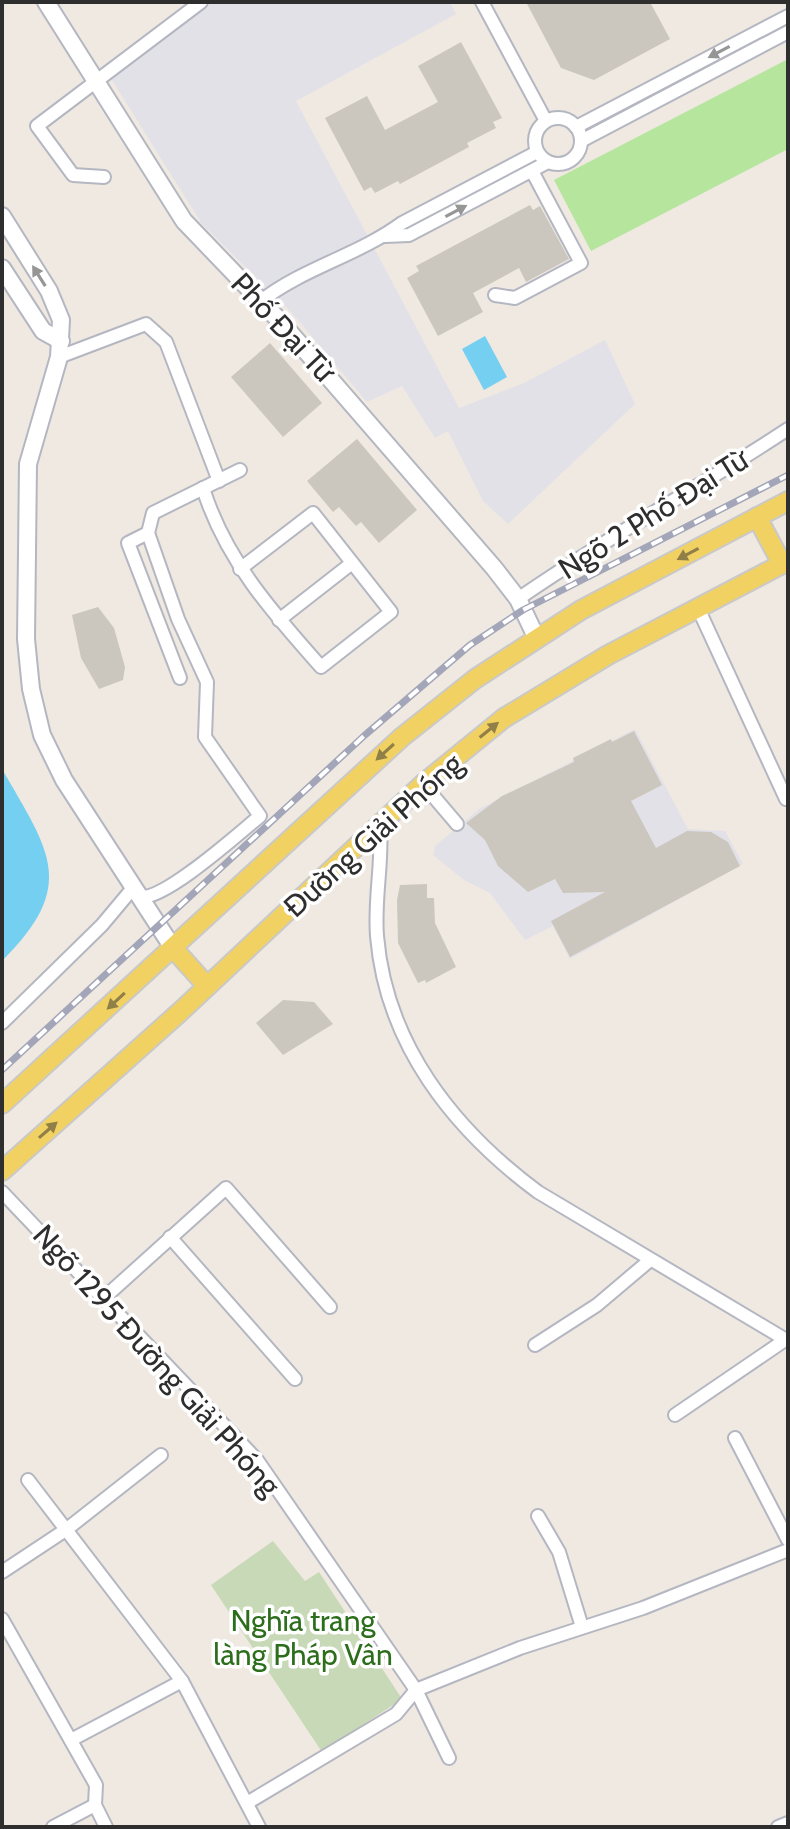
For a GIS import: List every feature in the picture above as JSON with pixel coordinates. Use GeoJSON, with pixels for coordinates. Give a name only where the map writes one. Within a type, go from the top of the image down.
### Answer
{"type":"FeatureCollection","features":[{"type":"Feature","properties":{"kind":"main road","name":"Phố Đại Từ"},"geometry":{"type":"LineString","coordinates":[[46,2],[184,221],[361,412],[518,599],[537,639]]}},
{"type":"Feature","properties":{"kind":"main road"},"geometry":{"type":"LineString","coordinates":[[2,216],[49,291],[61,320],[60,349],[28,464],[26,639],[31,689],[42,735],[64,780],[136,892],[173,948],[207,986]]}},
{"type":"Feature","properties":{"kind":"main road"},"geometry":{"type":"LineString","coordinates":[[2,268],[43,331],[60,349]]}},
{"type":"Feature","properties":{"kind":"main road","name":"Đường Giải Phóng"},"geometry":{"type":"LineString","coordinates":[[2,1104],[402,737],[475,679],[581,610],[788,501]]}},
{"type":"Feature","properties":{"kind":"main road"},"geometry":{"type":"LineString","coordinates":[[757,517],[785,562]]}},
{"type":"Feature","properties":{"kind":"main road","name":"Đường Giải Phóng"},"geometry":{"type":"LineString","coordinates":[[2,1171],[207,986],[423,784],[504,718],[608,655],[785,562]]}},
{"type":"Feature","properties":{"kind":"street"},"geometry":{"type":"LineString","coordinates":[[104,177],[73,175],[37,126],[201,2]]}},
{"type":"Feature","properties":{"kind":"street"},"geometry":{"type":"LineString","coordinates":[[482,2],[546,121]]}},
{"type":"Feature","properties":{"kind":"street"},"geometry":{"type":"LineString","coordinates":[[576,127],[788,16]]}},
{"type":"Feature","properties":{"kind":"street"},"geometry":{"type":"LineString","coordinates":[[382,237],[409,235],[548,162],[570,161],[581,141],[788,32]]}},
{"type":"Feature","properties":{"kind":"street"},"geometry":{"type":"LineString","coordinates":[[548,162],[537,152],[535,138],[546,121],[559,118],[576,127],[581,141]]}},
{"type":"Feature","properties":{"kind":"street"},"geometry":{"type":"LineString","coordinates":[[261,301],[277,288],[382,237],[402,223],[537,152]]}},
{"type":"Feature","properties":{"kind":"street"},"geometry":{"type":"LineString","coordinates":[[495,295],[515,298],[581,263],[532,171]]}},
{"type":"Feature","properties":{"kind":"street"},"geometry":{"type":"LineString","coordinates":[[60,349],[146,324],[157,331],[173,357],[219,481]]}},
{"type":"Feature","properties":{"kind":"street","name":"Ngõ 2 Phố Đại Từ"},"geometry":{"type":"LineString","coordinates":[[518,599],[601,542],[653,514],[788,429]]}},
{"type":"Feature","properties":{"kind":"street"},"geometry":{"type":"LineString","coordinates":[[2,1023],[136,892],[147,898],[202,864],[260,816],[205,737],[207,682],[178,619],[148,533],[153,513],[240,470]]}},
{"type":"Feature","properties":{"kind":"street"},"geometry":{"type":"LineString","coordinates":[[203,488],[212,520],[240,569],[279,620],[321,667],[391,612],[313,513],[240,569]]}},
{"type":"Feature","properties":{"kind":"street"},"geometry":{"type":"LineString","coordinates":[[148,533],[128,543],[180,678]]}},
{"type":"Feature","properties":{"kind":"street"},"geometry":{"type":"LineString","coordinates":[[279,620],[352,563]]}},
{"type":"Feature","properties":{"kind":"street"},"geometry":{"type":"LineString","coordinates":[[698,608],[786,799]]}},
{"type":"Feature","properties":{"kind":"street"},"geometry":{"type":"LineString","coordinates":[[423,784],[457,824]]}},
{"type":"Feature","properties":{"kind":"street"},"geometry":{"type":"LineString","coordinates":[[380,825],[376,899],[380,964],[388,1001],[425,1077],[449,1110],[505,1167],[649,1261],[730,1304],[787,1340],[675,1415]]}},
{"type":"Feature","properties":{"kind":"street"},"geometry":{"type":"LineString","coordinates":[[105,1297],[226,1188],[330,1307]]}},
{"type":"Feature","properties":{"kind":"street","name":"Ngõ 1295 Đường Giải Phóng"},"geometry":{"type":"LineString","coordinates":[[2,1192],[257,1460],[416,1690],[449,1758]]}},
{"type":"Feature","properties":{"kind":"street"},"geometry":{"type":"LineString","coordinates":[[170,1237],[295,1379]]}},
{"type":"Feature","properties":{"kind":"street"},"geometry":{"type":"LineString","coordinates":[[535,1345],[597,1305],[649,1261]]}},
{"type":"Feature","properties":{"kind":"street"},"geometry":{"type":"LineString","coordinates":[[735,1438],[788,1540]]}},
{"type":"Feature","properties":{"kind":"street"},"geometry":{"type":"LineString","coordinates":[[2,1572],[67,1529],[161,1455]]}},
{"type":"Feature","properties":{"kind":"street"},"geometry":{"type":"LineString","coordinates":[[28,1480],[182,1681],[259,1827]]}},
{"type":"Feature","properties":{"kind":"street"},"geometry":{"type":"LineString","coordinates":[[538,1516],[559,1552],[582,1627]]}},
{"type":"Feature","properties":{"kind":"street"},"geometry":{"type":"LineString","coordinates":[[247,1803],[396,1714],[416,1690],[582,1627],[643,1608],[788,1550]]}},
{"type":"Feature","properties":{"kind":"street"},"geometry":{"type":"LineString","coordinates":[[2,1619],[96,1785],[95,1805],[106,1827]]}},
{"type":"Feature","properties":{"kind":"street"},"geometry":{"type":"LineString","coordinates":[[71,1740],[182,1681]]}},
{"type":"Feature","properties":{"kind":"street"},"geometry":{"type":"LineString","coordinates":[[53,1827],[95,1805]]}},
{"type":"Feature","properties":{"kind":"street"},"geometry":{"type":"LineString","coordinates":[[778,1827],[788,1823]]}},
{"type":"Feature","properties":{"kind":"shaded area"},"geometry":{"type":"Polygon","coordinates":[[[212,2],[450,2],[456,14],[296,101],[459,408],[524,383],[605,340],[635,404],[508,524],[483,501],[448,431],[435,438],[402,386],[367,402],[291,312],[202,224],[110,77],[212,2]]]}},
{"type":"Feature","properties":{"kind":"shaded area"},"geometry":{"type":"Polygon","coordinates":[[[635,729],[688,829],[725,831],[743,864],[570,959],[553,926],[525,940],[490,893],[464,880],[433,855],[435,846],[479,809],[635,729]]]}},
{"type":"Feature","properties":{"kind":"green space"},"geometry":{"type":"Polygon","coordinates":[[[788,59],[788,149],[591,251],[554,180],[788,59]]]}},
{"type":"Feature","properties":{"kind":"green space","name":"Nghĩa trang làng Pháp Vân"},"geometry":{"type":"Polygon","coordinates":[[[273,1541],[305,1581],[319,1572],[402,1699],[322,1752],[211,1585],[273,1541]]]}},
{"type":"Feature","properties":{"kind":"water"},"geometry":{"type":"Polygon","coordinates":[[[485,336],[507,377],[484,390],[462,349],[485,336]]]}},
{"type":"Feature","properties":{"kind":"water"},"geometry":{"type":"Polygon","coordinates":[[[2,769],[43,846],[48,867],[48,888],[41,910],[26,934],[2,961],[2,769]]]}},
{"type":"Feature","properties":{"kind":"building"},"geometry":{"type":"Polygon","coordinates":[[[526,2],[650,2],[670,39],[594,80],[561,68],[526,2]]]}},
{"type":"Feature","properties":{"kind":"building"},"geometry":{"type":"Polygon","coordinates":[[[461,42],[502,118],[493,122],[496,128],[467,143],[469,147],[400,184],[398,181],[375,193],[371,187],[364,191],[325,118],[367,96],[385,130],[438,102],[418,66],[461,42]]]}},
{"type":"Feature","properties":{"kind":"building"},"geometry":{"type":"Polygon","coordinates":[[[530,205],[533,210],[540,206],[569,259],[526,282],[519,268],[473,293],[483,312],[438,336],[407,278],[419,271],[416,266],[530,205]]]}},
{"type":"Feature","properties":{"kind":"building"},"geometry":{"type":"Polygon","coordinates":[[[270,343],[322,403],[283,437],[231,377],[270,343]]]}},
{"type":"Feature","properties":{"kind":"building"},"geometry":{"type":"Polygon","coordinates":[[[357,439],[417,510],[379,543],[361,522],[356,526],[339,507],[333,512],[307,481],[357,439]]]}},
{"type":"Feature","properties":{"kind":"building"},"geometry":{"type":"Polygon","coordinates":[[[98,607],[114,628],[125,667],[123,680],[99,689],[81,658],[72,615],[98,607]]]}},
{"type":"Feature","properties":{"kind":"building"},"geometry":{"type":"Polygon","coordinates":[[[634,731],[662,785],[631,801],[656,848],[687,831],[711,832],[728,842],[740,866],[570,957],[551,921],[605,892],[563,893],[555,879],[528,892],[498,866],[485,840],[466,823],[502,796],[574,762],[573,758],[611,739],[612,742],[634,731]]]}},
{"type":"Feature","properties":{"kind":"building"},"geometry":{"type":"Polygon","coordinates":[[[427,884],[427,898],[434,898],[435,923],[456,967],[426,983],[425,980],[418,983],[398,943],[397,900],[400,885],[427,884]]]}},
{"type":"Feature","properties":{"kind":"building"},"geometry":{"type":"Polygon","coordinates":[[[283,1000],[314,1002],[333,1024],[283,1055],[256,1023],[283,1000]]]}},
{"type":"Feature","properties":{"kind":"railway"},"geometry":{"type":"LineString","coordinates":[[2,1070],[365,735],[470,645],[523,610],[788,475]]}}]}
